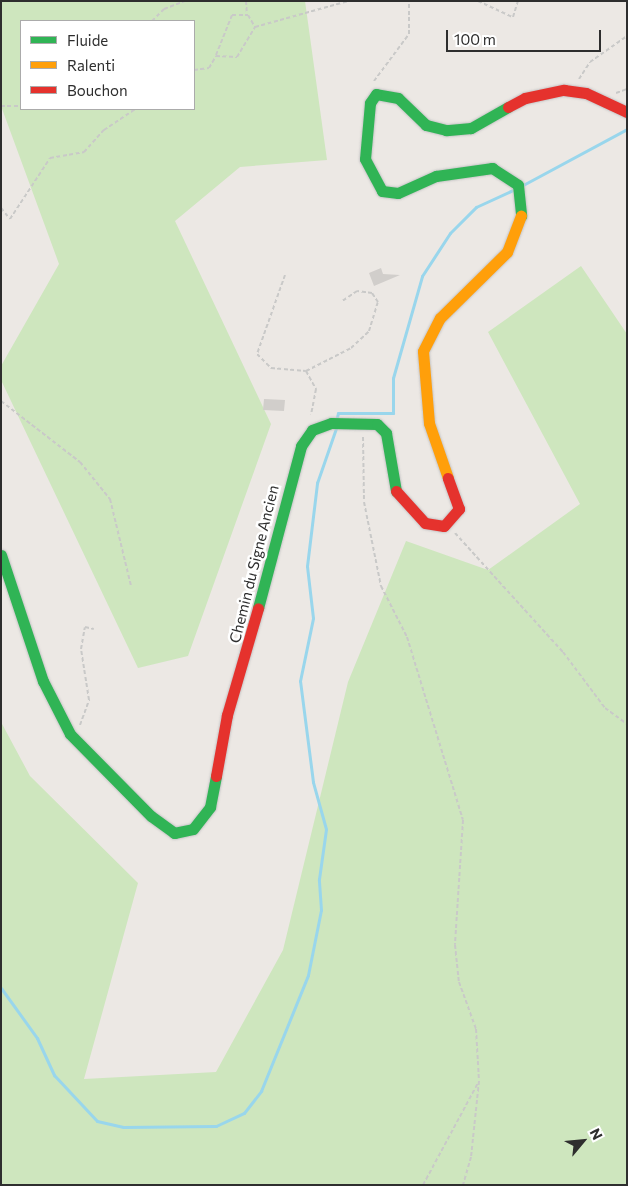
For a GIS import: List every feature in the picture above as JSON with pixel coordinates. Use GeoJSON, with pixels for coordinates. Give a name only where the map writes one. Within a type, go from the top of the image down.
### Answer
{"type":"FeatureCollection","features":[{"type":"Feature","properties":{"kind":"street"},"geometry":{"type":"LineString","coordinates":[[312,430],[331,422],[377,424],[386,433],[394,488],[408,508],[425,523],[448,525],[459,509],[429,423],[423,351],[440,318],[507,252],[523,210],[518,185],[492,168],[436,176],[398,193],[382,191],[364,159],[370,103],[376,94],[398,98],[426,125],[446,130],[471,128],[525,98],[567,91],[586,93],[627,112]]}},
{"type":"Feature","properties":{"kind":"street","name":"Chemin du Signe Ancien"},"geometry":{"type":"LineString","coordinates":[[1,555],[43,681],[74,738],[174,833],[193,829],[210,807],[227,715],[254,632],[263,576],[301,446],[312,430]]}},
{"type":"Feature","properties":{"kind":"path"},"geometry":{"type":"LineString","coordinates":[[153,20],[164,8],[185,1]]}},
{"type":"Feature","properties":{"kind":"path"},"geometry":{"type":"LineString","coordinates":[[246,1],[248,15],[255,27]]}},
{"type":"Feature","properties":{"kind":"path"},"geometry":{"type":"LineString","coordinates":[[216,56],[238,57],[255,27],[348,1]]}},
{"type":"Feature","properties":{"kind":"path"},"geometry":{"type":"LineString","coordinates":[[376,94],[374,80],[410,34],[409,1]]}},
{"type":"Feature","properties":{"kind":"path"},"geometry":{"type":"LineString","coordinates":[[478,1],[513,17],[518,1]]}},
{"type":"Feature","properties":{"kind":"path"},"geometry":{"type":"LineString","coordinates":[[195,70],[209,68],[216,56],[232,15],[248,15]]}},
{"type":"Feature","properties":{"kind":"path"},"geometry":{"type":"LineString","coordinates":[[567,91],[590,62],[627,36]]}},
{"type":"Feature","properties":{"kind":"path"},"geometry":{"type":"LineString","coordinates":[[1,106],[20,106]]}},
{"type":"Feature","properties":{"kind":"path"},"geometry":{"type":"LineString","coordinates":[[1,208],[10,219],[50,158],[84,152],[104,130],[134,110]]}},
{"type":"Feature","properties":{"kind":"path"},"geometry":{"type":"LineString","coordinates":[[285,275],[257,354],[271,368],[306,371],[351,348],[369,331],[378,302],[372,292],[358,291],[342,301]]}},
{"type":"Feature","properties":{"kind":"path"},"geometry":{"type":"LineString","coordinates":[[306,371],[316,389],[312,430]]}},
{"type":"Feature","properties":{"kind":"path"},"geometry":{"type":"LineString","coordinates":[[1,401],[80,462],[110,499],[131,586]]}},
{"type":"Feature","properties":{"kind":"path"},"geometry":{"type":"LineString","coordinates":[[363,422],[364,502],[381,586],[416,662],[463,820],[455,945],[459,982],[476,1029],[479,1081],[471,1157],[463,1185]]}},
{"type":"Feature","properties":{"kind":"path"},"geometry":{"type":"LineString","coordinates":[[448,525],[563,652],[605,708],[627,724]]}},
{"type":"Feature","properties":{"kind":"path"},"geometry":{"type":"LineString","coordinates":[[74,738],[89,700],[81,649],[85,626],[94,628]]}},
{"type":"Feature","properties":{"kind":"path"},"geometry":{"type":"LineString","coordinates":[[424,1185],[479,1081]]}},
{"type":"Feature","properties":{"kind":"green space"},"geometry":{"type":"Polygon","coordinates":[[[1,1],[305,1],[327,160],[240,167],[175,221],[271,424],[188,656],[138,668],[1,380],[1,366],[59,264],[1,106],[1,1]]]}},
{"type":"Feature","properties":{"kind":"green space"},"geometry":{"type":"Polygon","coordinates":[[[581,266],[627,334],[627,1185],[1,1185],[1,722],[30,776],[138,883],[84,1079],[216,1072],[283,950],[348,682],[406,541],[488,570],[580,504],[488,332],[581,266]]]}},
{"type":"Feature","properties":{"kind":"building"},"geometry":{"type":"Polygon","coordinates":[[[381,268],[383,274],[400,275],[374,286],[369,273],[381,268]]]}},
{"type":"Feature","properties":{"kind":"building"},"geometry":{"type":"Polygon","coordinates":[[[264,399],[285,400],[284,411],[263,410],[264,399]]]}},
{"type":"Feature","properties":{"kind":"waterway"},"geometry":{"type":"LineString","coordinates":[[523,185],[627,129]]}},
{"type":"Feature","properties":{"kind":"waterway"},"geometry":{"type":"LineString","coordinates":[[337,417],[338,413],[393,413],[393,378],[422,276],[450,233],[476,207],[513,190]]}},
{"type":"Feature","properties":{"kind":"waterway"},"geometry":{"type":"LineString","coordinates":[[1,988],[37,1038],[54,1075],[97,1121],[123,1127],[216,1126],[244,1113],[261,1091],[308,975],[321,910],[319,879],[326,829],[313,782],[300,681],[313,618],[307,566],[317,483],[336,428]]}},
{"type":"Feature","properties":{"kind":"traffic: fast"},"geometry":{"type":"LineString","coordinates":[[508,107],[471,128],[446,130],[426,125],[398,98],[376,94],[370,103],[365,159],[382,191],[398,193],[436,176],[492,168],[518,185],[521,216]]}},
{"type":"Feature","properties":{"kind":"traffic: fast"},"geometry":{"type":"LineString","coordinates":[[258,608],[301,446],[312,430],[331,423],[377,424],[386,433],[396,491]]}},
{"type":"Feature","properties":{"kind":"traffic: fast"},"geometry":{"type":"LineString","coordinates":[[1,555],[43,681],[70,734],[151,816],[174,833],[193,829],[210,807],[216,776]]}},
{"type":"Feature","properties":{"kind":"traffic: slow"},"geometry":{"type":"LineString","coordinates":[[448,478],[429,423],[423,351],[440,318],[507,252],[521,216]]}},
{"type":"Feature","properties":{"kind":"traffic: jam"},"geometry":{"type":"LineString","coordinates":[[508,107],[525,98],[564,90],[586,93],[627,112]]}},
{"type":"Feature","properties":{"kind":"traffic: jam"},"geometry":{"type":"LineString","coordinates":[[396,491],[425,523],[444,526],[459,509],[448,478]]}},
{"type":"Feature","properties":{"kind":"traffic: jam"},"geometry":{"type":"LineString","coordinates":[[216,776],[227,715],[258,608]]}}]}
